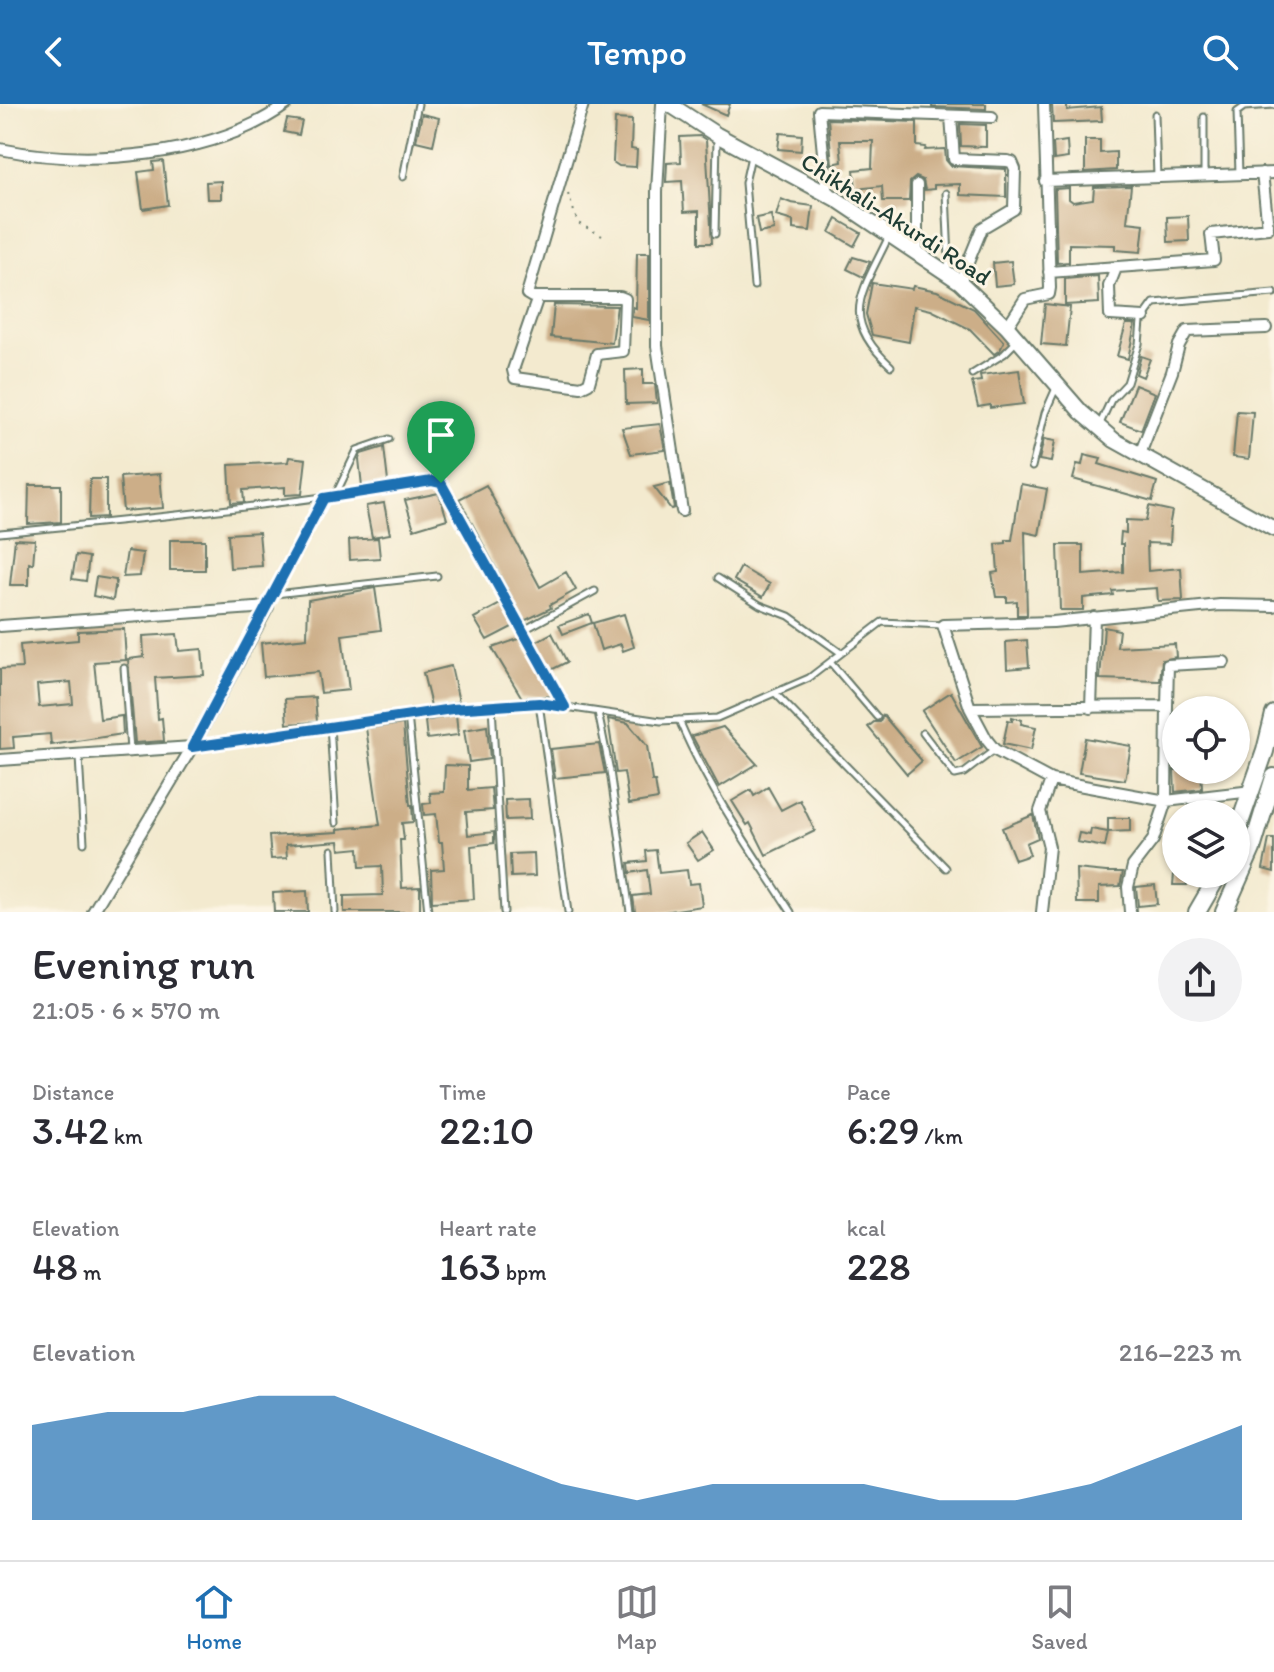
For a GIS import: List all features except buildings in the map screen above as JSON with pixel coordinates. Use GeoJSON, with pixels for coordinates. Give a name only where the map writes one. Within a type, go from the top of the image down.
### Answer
{"type":"FeatureCollection","features":[{"type":"Feature","properties":{"kind":"main road","name":"Chikhali-Akurdi Road"},"geometry":{"type":"LineString","coordinates":[[669,104],[687,109],[717,135],[827,195],[953,278],[1019,339],[1098,428],[1274,529]]}},
{"type":"Feature","properties":{"kind":"main road"},"geometry":{"type":"LineString","coordinates":[[1249,800],[1274,714]]}},
{"type":"Feature","properties":{"kind":"main road"},"geometry":{"type":"LineString","coordinates":[[1224,912],[1252,849],[1274,777]]}},
{"type":"Feature","properties":{"kind":"main road"},"geometry":{"type":"LineString","coordinates":[[1197,912],[1211,888]]}},
{"type":"Feature","properties":{"kind":"street"},"geometry":{"type":"LineString","coordinates":[[0,149],[27,154],[112,158],[164,151],[253,125],[287,104]]}},
{"type":"Feature","properties":{"kind":"street"},"geometry":{"type":"LineString","coordinates":[[538,297],[513,370],[515,378],[581,387],[589,383],[597,354],[623,351],[625,299],[538,297],[527,294],[583,104]]}},
{"type":"Feature","properties":{"kind":"street"},"geometry":{"type":"LineString","coordinates":[[662,104],[657,192],[657,346],[682,511]]}},
{"type":"Feature","properties":{"kind":"street"},"geometry":{"type":"LineString","coordinates":[[1007,327],[1025,299],[1049,294],[1044,104]]}},
{"type":"Feature","properties":{"kind":"street"},"geometry":{"type":"LineString","coordinates":[[827,195],[819,111],[992,117]]}},
{"type":"Feature","properties":{"kind":"street"},"geometry":{"type":"LineString","coordinates":[[951,116],[954,159],[1012,162],[1015,169],[1014,209],[982,228],[953,278]]}},
{"type":"Feature","properties":{"kind":"street"},"geometry":{"type":"LineString","coordinates":[[1045,181],[1268,173],[1268,228],[1211,234],[1214,260],[1049,272]]}},
{"type":"Feature","properties":{"kind":"street"},"geometry":{"type":"LineString","coordinates":[[917,185],[917,254]]}},
{"type":"Feature","properties":{"kind":"street"},"geometry":{"type":"LineString","coordinates":[[1116,268],[1109,286],[1110,315],[1144,317]]}},
{"type":"Feature","properties":{"kind":"street"},"geometry":{"type":"LineString","coordinates":[[1140,454],[1172,372],[1179,345],[1187,331],[1266,328]]}},
{"type":"Feature","properties":{"kind":"street"},"geometry":{"type":"LineString","coordinates":[[1162,800],[1051,780],[995,750],[970,708],[943,625],[1053,622],[1220,605],[1274,606]]}},
{"type":"Feature","properties":{"kind":"street"},"geometry":{"type":"LineString","coordinates":[[0,626],[268,607]]}},
{"type":"Feature","properties":{"kind":"street"},"geometry":{"type":"LineString","coordinates":[[93,912],[192,747],[268,607]]}},
{"type":"Feature","properties":{"kind":"street"},"geometry":{"type":"LineString","coordinates":[[1091,708],[1094,617]]}},
{"type":"Feature","properties":{"kind":"street"},"geometry":{"type":"LineString","coordinates":[[1167,696],[1168,665],[1224,662]]}},
{"type":"Feature","properties":{"kind":"street"},"geometry":{"type":"LineString","coordinates":[[970,708],[1162,706]]}},
{"type":"Feature","properties":{"kind":"street"},"geometry":{"type":"LineString","coordinates":[[0,760],[192,747]]}},
{"type":"Feature","properties":{"kind":"street"},"geometry":{"type":"LineString","coordinates":[[1042,912],[1049,847],[1040,811],[1051,780]]}},
{"type":"Feature","properties":{"kind":"street"},"geometry":{"type":"LineString","coordinates":[[1175,800],[1252,791]]}},
{"type":"Feature","properties":{"kind":"street"},"geometry":{"type":"LineString","coordinates":[[1130,912],[1128,887],[1133,866],[1153,840],[1162,813]]}},
{"type":"Feature","properties":{"kind":"lane"},"geometry":{"type":"LineString","coordinates":[[403,177],[418,104]]}},
{"type":"Feature","properties":{"kind":"lane"},"geometry":{"type":"LineString","coordinates":[[1239,174],[1237,112],[1244,107],[1274,105]]}},
{"type":"Feature","properties":{"kind":"lane"},"geometry":{"type":"LineString","coordinates":[[1155,114],[1157,177]]}},
{"type":"Feature","properties":{"kind":"lane"},"geometry":{"type":"LineString","coordinates":[[1204,117],[1204,175]]}},
{"type":"Feature","properties":{"kind":"lane"},"geometry":{"type":"LineString","coordinates":[[715,234],[717,135]]}},
{"type":"Feature","properties":{"kind":"lane"},"geometry":{"type":"LineString","coordinates":[[751,154],[745,183],[754,286]]}},
{"type":"Feature","properties":{"kind":"lane"},"geometry":{"type":"LineString","coordinates":[[946,193],[949,259],[953,278]]}},
{"type":"Feature","properties":{"kind":"lane"},"geometry":{"type":"LineString","coordinates":[[890,236],[864,290],[859,310],[864,337],[891,366]]}},
{"type":"Feature","properties":{"kind":"lane"},"geometry":{"type":"LineString","coordinates":[[1098,428],[1111,400],[1127,383],[1149,307],[1161,301],[1274,293]]}},
{"type":"Feature","properties":{"kind":"lane"},"geometry":{"type":"LineString","coordinates":[[972,374],[1004,354],[1019,339]]}},
{"type":"Feature","properties":{"kind":"lane"},"geometry":{"type":"LineString","coordinates":[[1032,467],[1045,413],[1058,385]]}},
{"type":"Feature","properties":{"kind":"lane"},"geometry":{"type":"LineString","coordinates":[[335,496],[357,450],[389,439]]}},
{"type":"Feature","properties":{"kind":"lane"},"geometry":{"type":"LineString","coordinates":[[0,533],[151,519],[432,481],[441,483],[565,707]]}},
{"type":"Feature","properties":{"kind":"lane"},"geometry":{"type":"LineString","coordinates":[[268,607],[324,498]]}},
{"type":"Feature","properties":{"kind":"lane"},"geometry":{"type":"LineString","coordinates":[[275,594],[437,576]]}},
{"type":"Feature","properties":{"kind":"lane"},"geometry":{"type":"LineString","coordinates":[[718,578],[760,605],[789,616],[841,653]]}},
{"type":"Feature","properties":{"kind":"lane"},"geometry":{"type":"LineString","coordinates":[[524,630],[595,591]]}},
{"type":"Feature","properties":{"kind":"lane"},"geometry":{"type":"LineString","coordinates":[[192,747],[408,715],[539,703],[661,721],[717,718],[809,678],[882,622],[943,625]]}},
{"type":"Feature","properties":{"kind":"lane"},"geometry":{"type":"LineString","coordinates":[[830,662],[877,717]]}},
{"type":"Feature","properties":{"kind":"lane"},"geometry":{"type":"LineString","coordinates":[[124,668],[130,751]]}},
{"type":"Feature","properties":{"kind":"lane"},"geometry":{"type":"LineString","coordinates":[[775,693],[946,868]]}},
{"type":"Feature","properties":{"kind":"lane"},"geometry":{"type":"LineString","coordinates":[[539,703],[568,912]]}},
{"type":"Feature","properties":{"kind":"lane"},"geometry":{"type":"LineString","coordinates":[[492,706],[504,912]]}},
{"type":"Feature","properties":{"kind":"lane"},"geometry":{"type":"LineString","coordinates":[[598,712],[610,771],[630,912]]}},
{"type":"Feature","properties":{"kind":"lane"},"geometry":{"type":"LineString","coordinates":[[408,715],[428,912]]}},
{"type":"Feature","properties":{"kind":"lane"},"geometry":{"type":"LineString","coordinates":[[679,720],[720,803],[791,912]]}},
{"type":"Feature","properties":{"kind":"lane"},"geometry":{"type":"LineString","coordinates":[[330,725],[336,823]]}},
{"type":"Feature","properties":{"kind":"lane"},"geometry":{"type":"LineString","coordinates":[[923,733],[955,775],[964,773],[995,750]]}},
{"type":"Feature","properties":{"kind":"lane"},"geometry":{"type":"LineString","coordinates":[[79,754],[84,843]]}},
{"type":"Feature","properties":{"kind":"lane"},"geometry":{"type":"LineString","coordinates":[[332,850],[335,912]]}},
{"type":"Feature","properties":{"kind":"path"},"geometry":{"type":"LineString","coordinates":[[562,174],[578,223],[604,237]]}},
{"type":"Feature","properties":{"kind":"route"},"geometry":{"type":"LineString","coordinates":[[432,481],[441,483],[565,707],[539,703],[452,709],[192,747],[324,498],[432,481]]}}]}
